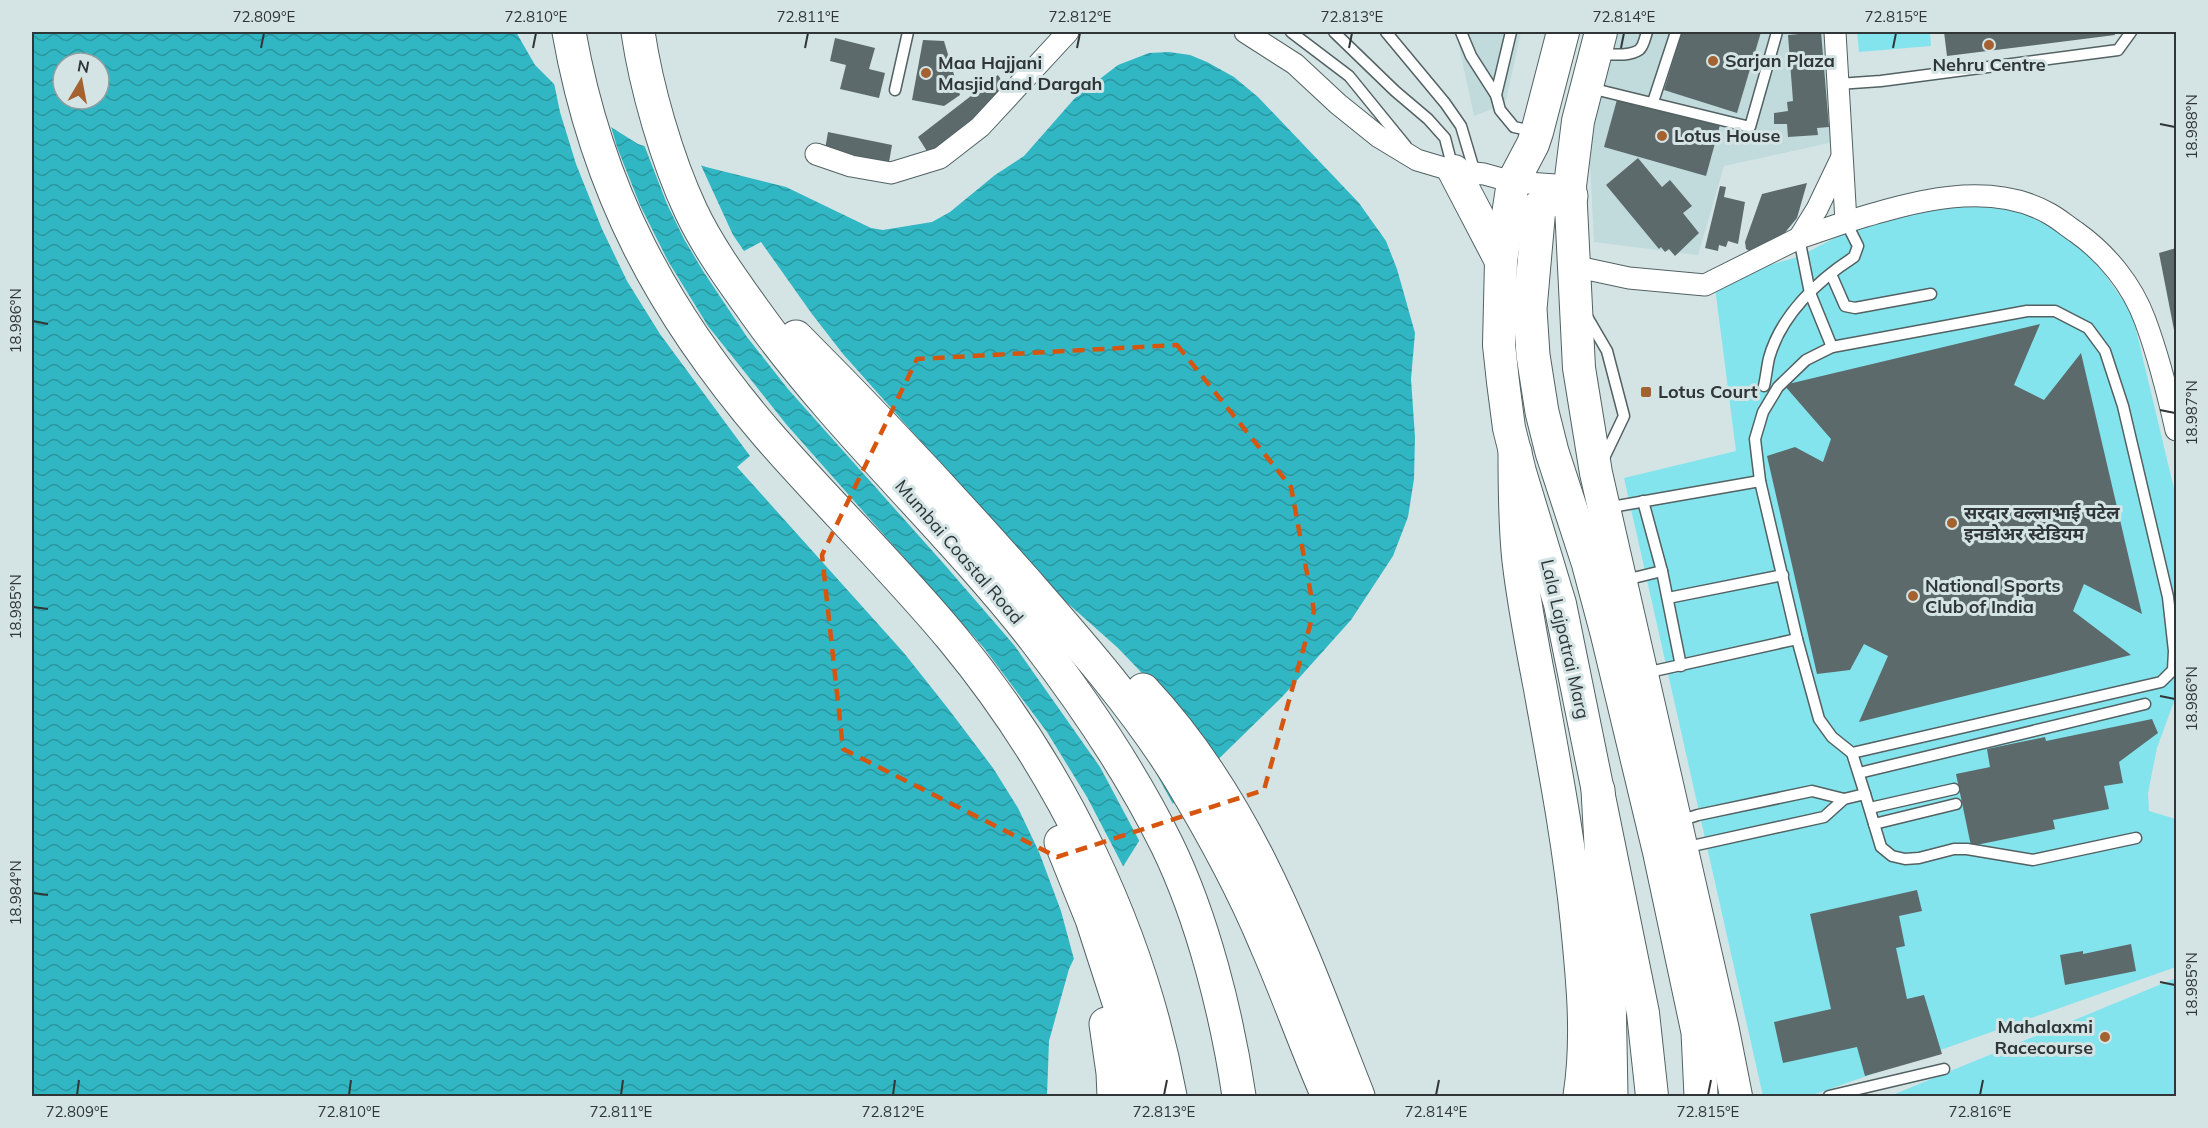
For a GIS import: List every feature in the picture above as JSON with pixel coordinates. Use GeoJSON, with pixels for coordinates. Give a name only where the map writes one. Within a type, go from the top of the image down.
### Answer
{"type":"FeatureCollection","features":[{"type":"Feature","properties":{"kind":"highway"},"geometry":{"type":"LineString","coordinates":[[569,32],[578,78],[595,141],[627,224],[661,289],[704,353],[768,434],[953,639],[1018,726],[1065,804],[1112,898],[1138,970],[1162,1053],[1170,1096]]}},
{"type":"Feature","properties":{"kind":"highway","name":"Mumbai Coastal Road"},"geometry":{"type":"LineString","coordinates":[[638,32],[642,62],[676,172],[691,210],[722,264],[779,345],[811,385],[1035,639],[1086,707],[1136,786],[1168,848],[1194,913],[1218,990],[1239,1096]]}},
{"type":"Feature","properties":{"kind":"highway"},"geometry":{"type":"LineString","coordinates":[[1571,191],[1539,207],[1530,309],[1533,356],[1542,412],[1552,452],[1588,562],[1608,633],[1658,842],[1698,1032],[1701,1096]]}},
{"type":"Feature","properties":{"kind":"highway"},"geometry":{"type":"LineString","coordinates":[[722,264],[862,404],[971,521],[1136,712],[1206,822],[1266,941],[1328,1096]]}},
{"type":"Feature","properties":{"kind":"highway"},"geometry":{"type":"LineString","coordinates":[[768,434],[810,500],[977,704],[1028,782],[1066,853],[1092,919],[1124,1018],[1143,1096]]}},
{"type":"Feature","properties":{"kind":"highway"},"geometry":{"type":"LineString","coordinates":[[1515,452],[1515,520],[1519,561],[1573,876],[1585,1041],[1580,1096]]}},
{"type":"Feature","properties":{"kind":"highway"},"geometry":{"type":"LineString","coordinates":[[1039,597],[1089,636],[1149,696],[1196,754],[1224,796],[1251,842],[1289,922],[1358,1096]]}},
{"type":"Feature","properties":{"kind":"highway"},"geometry":{"type":"LineString","coordinates":[[1598,790],[1609,990],[1611,1096]]}},
{"type":"Feature","properties":{"kind":"highway"},"geometry":{"type":"LineString","coordinates":[[1066,853],[1106,1024],[1114,1096]]}},
{"type":"Feature","properties":{"kind":"main road","name":"Lala Lajpatrai Marg"},"geometry":{"type":"LineString","coordinates":[[1563,32],[1537,132],[1513,182],[1501,261],[1499,345],[1515,452],[1560,604],[1598,790],[1643,1013],[1652,1096]]}},
{"type":"Feature","properties":{"kind":"main road"},"geometry":{"type":"LineString","coordinates":[[1598,43],[1578,121],[1571,191],[1579,368],[1596,473],[1618,506],[1629,579],[1651,672],[1679,835],[1736,1096]]}},
{"type":"Feature","properties":{"kind":"main road"},"geometry":{"type":"LineString","coordinates":[[1464,172],[1501,261]]}},
{"type":"Feature","properties":{"kind":"street"},"geometry":{"type":"LineString","coordinates":[[816,154],[850,166],[891,173],[940,158],[980,127],[1068,32]]}},
{"type":"Feature","properties":{"kind":"street"},"geometry":{"type":"LineString","coordinates":[[1245,32],[1295,64],[1338,104],[1379,137],[1417,160],[1513,182],[1571,191]]}},
{"type":"Feature","properties":{"kind":"street"},"geometry":{"type":"LineString","coordinates":[[1835,32],[1846,222]]}},
{"type":"Feature","properties":{"kind":"street"},"geometry":{"type":"LineString","coordinates":[[1799,238],[1817,209],[1842,155]]}},
{"type":"Feature","properties":{"kind":"street"},"geometry":{"type":"LineString","coordinates":[[1574,281],[1629,278],[1705,285],[1799,238],[1912,203],[1961,196],[1986,196],[2018,202],[2048,213],[2106,256],[2134,298],[2145,320],[2176,430]]}},
{"type":"Feature","properties":{"kind":"lane"},"geometry":{"type":"LineString","coordinates":[[895,90],[908,32]]}},
{"type":"Feature","properties":{"kind":"lane"},"geometry":{"type":"LineString","coordinates":[[1291,32],[1349,76],[1417,160]]}},
{"type":"Feature","properties":{"kind":"lane"},"geometry":{"type":"LineString","coordinates":[[1334,32],[1395,91],[1428,119],[1445,138],[1464,172]]}},
{"type":"Feature","properties":{"kind":"lane"},"geometry":{"type":"LineString","coordinates":[[1386,32],[1445,103],[1461,126],[1464,172]]}},
{"type":"Feature","properties":{"kind":"lane"},"geometry":{"type":"LineString","coordinates":[[1461,32],[1471,56],[1496,95],[1500,110],[1514,127],[1537,132]]}},
{"type":"Feature","properties":{"kind":"lane"},"geometry":{"type":"LineString","coordinates":[[1496,95],[1511,32]]}},
{"type":"Feature","properties":{"kind":"lane"},"geometry":{"type":"LineString","coordinates":[[1598,43],[1624,54],[1637,51],[1643,45],[1647,32]]}},
{"type":"Feature","properties":{"kind":"lane"},"geometry":{"type":"LineString","coordinates":[[1653,102],[1676,32]]}},
{"type":"Feature","properties":{"kind":"lane"},"geometry":{"type":"LineString","coordinates":[[1587,87],[1750,127],[1777,32]]}},
{"type":"Feature","properties":{"kind":"lane"},"geometry":{"type":"LineString","coordinates":[[1838,84],[1881,81],[2118,50],[2131,32]]}},
{"type":"Feature","properties":{"kind":"lane"},"geometry":{"type":"LineString","coordinates":[[1764,386],[1769,358],[1779,333],[1795,308],[1857,252],[1858,246],[1846,222]]}},
{"type":"Feature","properties":{"kind":"lane"},"geometry":{"type":"LineString","coordinates":[[1799,238],[1810,293],[1833,347]]}},
{"type":"Feature","properties":{"kind":"lane"},"geometry":{"type":"LineString","coordinates":[[1831,274],[1845,306],[1855,308],[1931,294]]}},
{"type":"Feature","properties":{"kind":"lane"},"geometry":{"type":"LineString","coordinates":[[1852,753],[2161,682],[2173,670],[2174,651],[2168,597],[2123,406],[2104,351],[2088,328],[2055,311],[2027,311],[1833,347],[1806,360],[1778,387],[1763,412],[1755,439],[1760,481],[1797,639],[1819,719],[1832,737],[1852,753],[1881,847],[1892,856],[1905,859],[1919,858],[1954,849],[1967,849],[2033,860],[2136,838]]}},
{"type":"Feature","properties":{"kind":"lane"},"geometry":{"type":"LineString","coordinates":[[1618,506],[1760,481]]}},
{"type":"Feature","properties":{"kind":"lane"},"geometry":{"type":"LineString","coordinates":[[1643,501],[1662,571],[1681,666]]}},
{"type":"Feature","properties":{"kind":"lane"},"geometry":{"type":"LineString","coordinates":[[1629,579],[1662,571]]}},
{"type":"Feature","properties":{"kind":"lane"},"geometry":{"type":"LineString","coordinates":[[1668,598],[1783,575]]}},
{"type":"Feature","properties":{"kind":"lane"},"geometry":{"type":"LineString","coordinates":[[1651,672],[1797,639]]}},
{"type":"Feature","properties":{"kind":"lane"},"geometry":{"type":"LineString","coordinates":[[1859,773],[2145,704]]}},
{"type":"Feature","properties":{"kind":"lane"},"geometry":{"type":"LineString","coordinates":[[1870,808],[1954,789]]}},
{"type":"Feature","properties":{"kind":"lane"},"geometry":{"type":"LineString","coordinates":[[1679,835],[1698,815],[1812,791],[1844,799],[1865,794]]}},
{"type":"Feature","properties":{"kind":"lane"},"geometry":{"type":"LineString","coordinates":[[1679,835],[1824,817],[1844,799]]}},
{"type":"Feature","properties":{"kind":"lane"},"geometry":{"type":"LineString","coordinates":[[1874,824],[1956,804]]}},
{"type":"Feature","properties":{"kind":"lane"},"geometry":{"type":"LineString","coordinates":[[1829,1096],[1944,1069]]}},
{"type":"Feature","properties":{"kind":"highlighted area"},"geometry":{"type":"Polygon","coordinates":[[[1177,345],[1291,487],[1314,611],[1264,790],[1057,857],[843,749],[822,555],[917,359],[1177,345]]]}},
{"type":"Feature","properties":{"kind":"shaded area"},"geometry":{"type":"Polygon","coordinates":[[[1456,32],[1521,32],[1506,100],[1500,106],[1474,116],[1456,32]]]}},
{"type":"Feature","properties":{"kind":"shaded area"},"geometry":{"type":"Polygon","coordinates":[[[1612,32],[1831,32],[1838,141],[1724,166],[1698,255],[1594,242],[1590,163],[1593,111],[1612,32]]]}},
{"type":"Feature","properties":{"kind":"shaded area"},"geometry":{"type":"Polygon","coordinates":[[[1857,32],[1930,32],[1931,46],[1859,52],[1857,32]]]}},
{"type":"Feature","properties":{"kind":"shaded area","name":"National Sports Club of India"},"geometry":{"type":"Polygon","coordinates":[[[1955,193],[2027,206],[2096,262],[2132,313],[2176,497],[2176,696],[2157,748],[2148,793],[2149,811],[2176,819],[2176,967],[1810,1096],[1763,1096],[1624,478],[1736,451],[1714,280],[1798,257],[1889,210],[1955,193]]]}},
{"type":"Feature","properties":{"kind":"shaded area","name":"Mahalaxmi Racecourse"},"geometry":{"type":"Polygon","coordinates":[[[2176,978],[2176,1096],[1890,1096],[2176,978]]]}},
{"type":"Feature","properties":{"kind":"water"},"geometry":{"type":"Polygon","coordinates":[[[32,32],[516,32],[535,65],[562,92],[598,119],[638,144],[706,167],[786,187],[871,228],[883,230],[932,222],[950,212],[995,175],[1024,156],[1075,98],[1118,65],[1149,53],[1169,52],[1190,55],[1234,77],[1258,97],[1359,203],[1386,241],[1397,269],[1415,333],[1411,379],[1415,437],[1414,479],[1408,517],[1393,556],[1351,620],[1282,697],[1146,830],[1102,900],[1069,969],[1049,1041],[1047,1096],[32,1096],[32,32]]]}},
{"type":"Feature","properties":{"kind":"pier"},"geometry":{"type":"Polygon","coordinates":[[[553,78],[564,90],[610,123],[640,205],[668,261],[708,326],[786,424],[984,648],[1047,732],[1087,797],[1125,870],[1104,902],[1075,963],[1061,911],[1039,852],[1018,808],[993,768],[904,653],[737,467],[750,456],[660,334],[627,281],[602,229],[576,164],[560,112],[553,78]]]}},
{"type":"Feature","properties":{"kind":"pier"},"geometry":{"type":"Polygon","coordinates":[[[643,142],[699,161],[733,235],[744,251],[761,242],[843,354],[1055,592],[1118,648],[1162,694],[1132,729],[1174,806],[1149,832],[1141,844],[1100,767],[1014,645],[788,389],[747,337],[684,239],[667,204],[643,142]]]}},
{"type":"Feature","properties":{"kind":"building","name":"Sarjan Plaza"},"geometry":{"type":"Polygon","coordinates":[[[1682,32],[1761,32],[1737,113],[1664,90],[1682,32]]]}},
{"type":"Feature","properties":{"kind":"building"},"geometry":{"type":"Polygon","coordinates":[[[1821,32],[1829,127],[1817,128],[1818,135],[1788,137],[1787,124],[1774,124],[1774,113],[1788,111],[1787,102],[1793,101],[1788,35],[1821,32]]]}},
{"type":"Feature","properties":{"kind":"building","name":"Nehru Centre"},"geometry":{"type":"Polygon","coordinates":[[[1944,32],[2114,32],[2115,35],[1947,56],[1944,32]]]}},
{"type":"Feature","properties":{"kind":"building"},"geometry":{"type":"Polygon","coordinates":[[[835,38],[875,48],[869,69],[885,73],[879,98],[840,89],[846,65],[830,61],[835,38]]]}},
{"type":"Feature","properties":{"kind":"building","name":"Maa Hajjani Masjid and Dargah"},"geometry":{"type":"Polygon","coordinates":[[[923,40],[944,41],[960,95],[944,106],[912,100],[923,40]]]}},
{"type":"Feature","properties":{"kind":"building"},"geometry":{"type":"Polygon","coordinates":[[[998,75],[1009,92],[930,156],[918,137],[998,75]]]}},
{"type":"Feature","properties":{"kind":"building","name":"Lotus House"},"geometry":{"type":"Polygon","coordinates":[[[1618,96],[1720,125],[1706,176],[1604,147],[1618,96]]]}},
{"type":"Feature","properties":{"kind":"building"},"geometry":{"type":"Polygon","coordinates":[[[828,132],[892,145],[888,168],[824,155],[828,132]]]}},
{"type":"Feature","properties":{"kind":"building"},"geometry":{"type":"Polygon","coordinates":[[[1638,158],[1662,187],[1670,180],[1692,206],[1683,213],[1699,233],[1675,256],[1669,249],[1665,252],[1661,247],[1659,249],[1606,185],[1638,158]]]}},
{"type":"Feature","properties":{"kind":"building"},"geometry":{"type":"Polygon","coordinates":[[[1807,183],[1797,218],[1783,235],[1751,252],[1746,249],[1745,242],[1762,194],[1807,183]]]}},
{"type":"Feature","properties":{"kind":"building"},"geometry":{"type":"Polygon","coordinates":[[[1720,186],[1726,187],[1724,197],[1745,202],[1738,244],[1728,241],[1726,247],[1719,245],[1718,251],[1705,248],[1720,186]]]}},
{"type":"Feature","properties":{"kind":"building"},"geometry":{"type":"Polygon","coordinates":[[[2176,248],[2176,335],[2175,335],[2159,253],[2176,248]]]}},
{"type":"Feature","properties":{"kind":"building","name":"सरदार वल्लाभाई पटेल इनडोअर स्टेडियम"},"geometry":{"type":"Polygon","coordinates":[[[2040,324],[2014,385],[2044,400],[2081,353],[2142,614],[2084,584],[2073,611],[2131,655],[1859,722],[1888,656],[1864,644],[1850,670],[1817,674],[1767,456],[1795,447],[1823,462],[1831,439],[1784,385],[2040,324]]]}},
{"type":"Feature","properties":{"kind":"building"},"geometry":{"type":"Polygon","coordinates":[[[2152,719],[2158,733],[2119,762],[2123,783],[2104,786],[2109,809],[2053,820],[2055,829],[1971,846],[1956,774],[1990,767],[1987,749],[2045,737],[2046,741],[2152,719]]]}},
{"type":"Feature","properties":{"kind":"building"},"geometry":{"type":"Polygon","coordinates":[[[1917,890],[1922,911],[1899,916],[1905,946],[1896,948],[1907,999],[1924,995],[1942,1054],[1865,1076],[1857,1047],[1783,1063],[1774,1022],[1831,1009],[1810,914],[1917,890]]]}},
{"type":"Feature","properties":{"kind":"building"},"geometry":{"type":"Polygon","coordinates":[[[2131,944],[2136,971],[2065,985],[2060,955],[2083,951],[2083,954],[2131,944]]]}},
{"type":"Feature","properties":{"kind":"place","name":"Nehru Centre"},"geometry":{"type":"Point","coordinates":[1989,45]}},
{"type":"Feature","properties":{"kind":"place","name":"Sarjan Plaza"},"geometry":{"type":"Point","coordinates":[1713,61]}},
{"type":"Feature","properties":{"kind":"place","name":"Maa Hajjani Masjid and Dargah"},"geometry":{"type":"Point","coordinates":[926,73]}},
{"type":"Feature","properties":{"kind":"place","name":"Lotus House"},"geometry":{"type":"Point","coordinates":[1662,136]}},
{"type":"Feature","properties":{"kind":"place","name":"Lotus Court"},"geometry":{"type":"Point","coordinates":[1646,392]}},
{"type":"Feature","properties":{"kind":"place","name":"सरदार वल्लाभाई पटेल इनडोअर स्टेडियम"},"geometry":{"type":"Point","coordinates":[1952,523]}},
{"type":"Feature","properties":{"kind":"place","name":"National Sports Club of India"},"geometry":{"type":"Point","coordinates":[1913,596]}},
{"type":"Feature","properties":{"kind":"place","name":"Mahalaxmi Racecourse"},"geometry":{"type":"Point","coordinates":[2105,1037]}}]}
